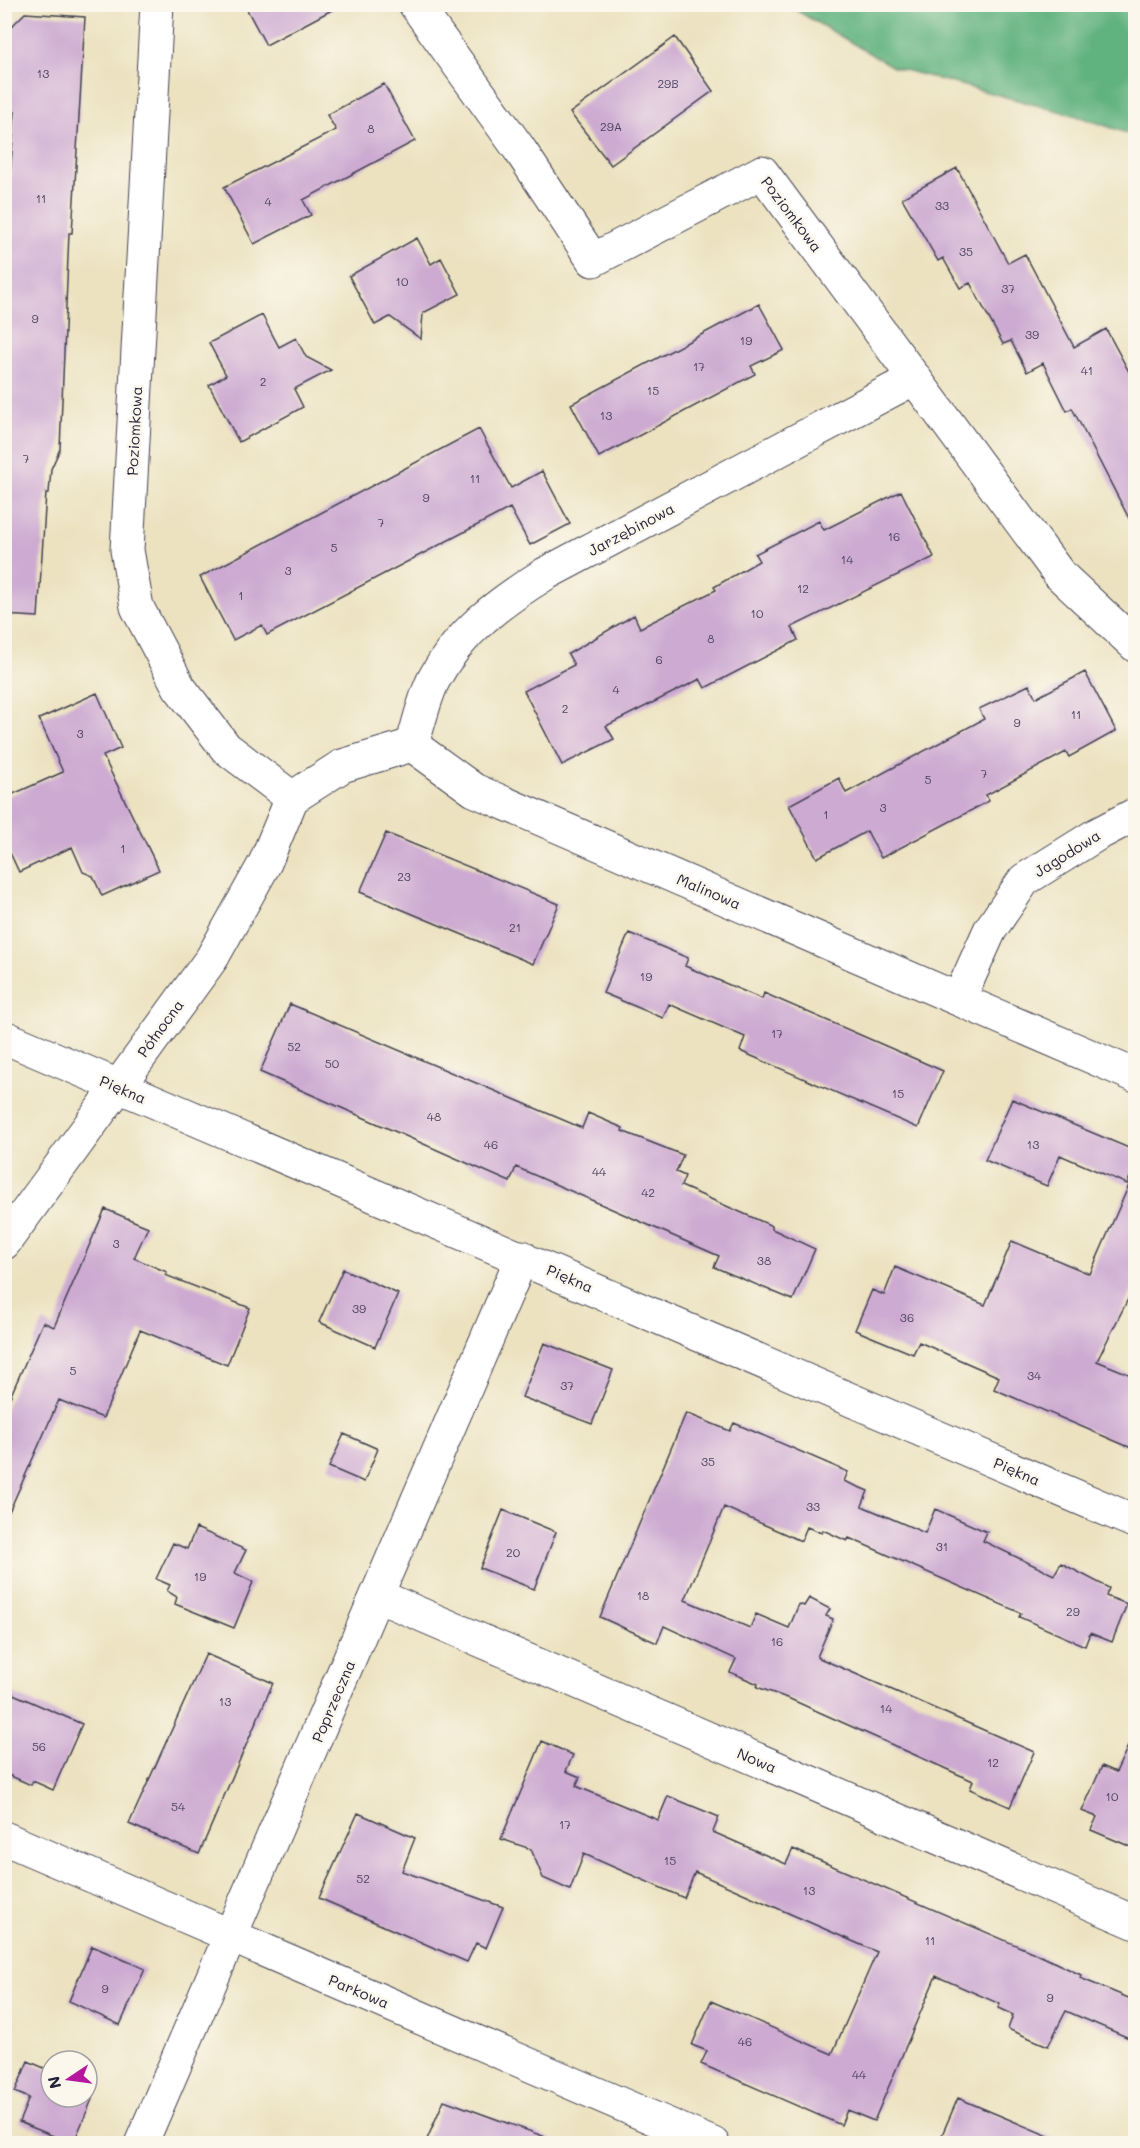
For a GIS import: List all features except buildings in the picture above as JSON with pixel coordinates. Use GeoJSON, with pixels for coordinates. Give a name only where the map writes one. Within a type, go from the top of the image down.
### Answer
{"type":"FeatureCollection","features":[{"type":"Feature","properties":{"kind":"street","name":"Poziomkowa"},"geometry":{"type":"LineString","coordinates":[[157,4],[127,549],[137,607],[179,687],[226,748],[292,798]]}},
{"type":"Feature","properties":{"kind":"street","name":"Poziomkowa"},"geometry":{"type":"LineString","coordinates":[[416,4],[520,150],[593,260],[762,172],[1060,575],[1136,646]]}},
{"type":"Feature","properties":{"kind":"street","name":"Jarzębinowa"},"geometry":{"type":"LineString","coordinates":[[412,746],[434,680],[464,636],[498,603],[545,574],[915,378]]}},
{"type":"Feature","properties":{"kind":"street"},"geometry":{"type":"LineString","coordinates":[[292,798],[342,766],[412,746]]}},
{"type":"Feature","properties":{"kind":"street","name":"Malinowa"},"geometry":{"type":"LineString","coordinates":[[412,746],[474,790],[1136,1077]]}},
{"type":"Feature","properties":{"kind":"street","name":"Północna"},"geometry":{"type":"LineString","coordinates":[[4,1243],[212,958],[265,863],[292,798]]}},
{"type":"Feature","properties":{"kind":"street","name":"Jagodowa"},"geometry":{"type":"LineString","coordinates":[[959,999],[990,930],[1024,880],[1096,835],[1136,814]]}},
{"type":"Feature","properties":{"kind":"street","name":"Piękna"},"geometry":{"type":"LineString","coordinates":[[4,1037],[1136,1522]]}},
{"type":"Feature","properties":{"kind":"street","name":"Poprzeczna"},"geometry":{"type":"LineString","coordinates":[[141,2144],[522,1257]]}},
{"type":"Feature","properties":{"kind":"street","name":"Nowa"},"geometry":{"type":"LineString","coordinates":[[378,1596],[1136,1923]]}},
{"type":"Feature","properties":{"kind":"street","name":"Parkowa"},"geometry":{"type":"LineString","coordinates":[[4,1838],[713,2144]]}},
{"type":"Feature","properties":{"kind":"green space"},"geometry":{"type":"Polygon","coordinates":[[[787,5],[1135,5],[1135,136],[1074,115],[893,67],[787,5]]]}}]}
